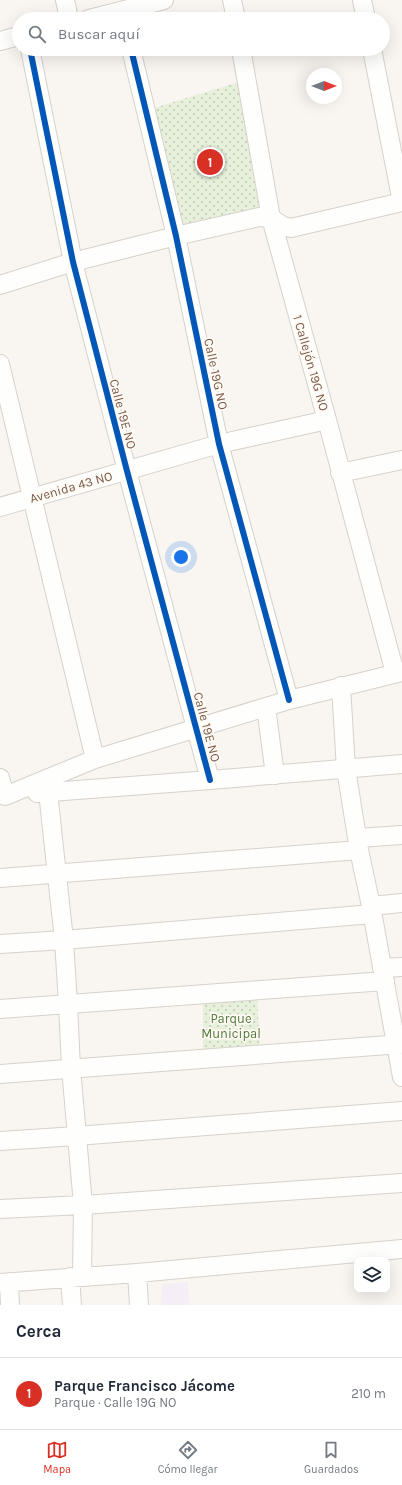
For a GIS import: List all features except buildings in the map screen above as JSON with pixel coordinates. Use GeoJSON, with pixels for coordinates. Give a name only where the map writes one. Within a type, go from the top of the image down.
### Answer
{"type":"FeatureCollection","features":[{"type":"Feature","properties":{"kind":"street"},"geometry":{"type":"LineString","coordinates":[[65,0],[68,12]]}},
{"type":"Feature","properties":{"kind":"street"},"geometry":{"type":"LineString","coordinates":[[131,12],[164,0]]}},
{"type":"Feature","properties":{"kind":"street"},"geometry":{"type":"LineString","coordinates":[[232,0],[235,12]]}},
{"type":"Feature","properties":{"kind":"street"},"geometry":{"type":"LineString","coordinates":[[362,0],[365,12]]}},
{"type":"Feature","properties":{"kind":"street"},"geometry":{"type":"LineString","coordinates":[[0,41],[12,38]]}},
{"type":"Feature","properties":{"kind":"street","name":"Calle 19E NO"},"geometry":{"type":"LineString","coordinates":[[31,56],[73,262],[127,471],[210,780]]}},
{"type":"Feature","properties":{"kind":"street","name":"Calle 19G NO"},"geometry":{"type":"LineString","coordinates":[[133,56],[176,236],[219,444],[288,700]]}},
{"type":"Feature","properties":{"kind":"street","name":"1 Callejón 19G NO"},"geometry":{"type":"LineString","coordinates":[[242,56],[271,218],[327,420],[340,473],[398,672]]}},
{"type":"Feature","properties":{"kind":"street"},"geometry":{"type":"LineString","coordinates":[[0,285],[73,262],[259,217],[271,218],[284,226],[291,228],[402,202],[373,56]]}},
{"type":"Feature","properties":{"kind":"street"},"geometry":{"type":"LineString","coordinates":[[0,364],[95,759]]}},
{"type":"Feature","properties":{"kind":"street","name":"Avenida 43 NO"},"geometry":{"type":"LineString","coordinates":[[0,507],[219,444],[327,420]]}},
{"type":"Feature","properties":{"kind":"street"},"geometry":{"type":"LineString","coordinates":[[340,473],[402,460]]}},
{"type":"Feature","properties":{"kind":"street"},"geometry":{"type":"LineString","coordinates":[[2,796],[95,759],[288,700],[398,672]]}},
{"type":"Feature","properties":{"kind":"street"},"geometry":{"type":"LineString","coordinates":[[341,686],[346,769],[358,844],[372,910],[383,975],[399,1045],[402,1077]]}},
{"type":"Feature","properties":{"kind":"street"},"geometry":{"type":"LineString","coordinates":[[266,707],[275,775]]}},
{"type":"Feature","properties":{"kind":"street"},"geometry":{"type":"LineString","coordinates":[[2,796],[402,764]]}},
{"type":"Feature","properties":{"kind":"street"},"geometry":{"type":"LineString","coordinates":[[0,778],[2,796]]}},
{"type":"Feature","properties":{"kind":"street"},"geometry":{"type":"LineString","coordinates":[[48,792],[64,940],[70,1068],[83,1205],[72,1305]]}},
{"type":"Feature","properties":{"kind":"street"},"geometry":{"type":"LineString","coordinates":[[0,878],[58,874],[358,844],[402,835]]}},
{"type":"Feature","properties":{"kind":"street"},"geometry":{"type":"LineString","coordinates":[[0,944],[64,940],[372,910],[402,903]]}},
{"type":"Feature","properties":{"kind":"street"},"geometry":{"type":"LineString","coordinates":[[0,1008],[68,1004],[383,975],[402,967]]}},
{"type":"Feature","properties":{"kind":"street"},"geometry":{"type":"LineString","coordinates":[[0,1074],[399,1045]]}},
{"type":"Feature","properties":{"kind":"street"},"geometry":{"type":"LineString","coordinates":[[0,1141],[402,1111]]}},
{"type":"Feature","properties":{"kind":"street"},"geometry":{"type":"LineString","coordinates":[[0,1209],[83,1205],[402,1183]]}},
{"type":"Feature","properties":{"kind":"street"},"geometry":{"type":"LineString","coordinates":[[10,1305],[4,1282],[137,1273],[402,1249]]}},
{"type":"Feature","properties":{"kind":"street"},"geometry":{"type":"LineString","coordinates":[[137,1273],[139,1305]]}},
{"type":"Feature","properties":{"kind":"shaded area"},"geometry":{"type":"Polygon","coordinates":[[[188,1282],[189,1305],[161,1305],[162,1284],[188,1282]]]}},
{"type":"Feature","properties":{"kind":"green space"},"geometry":{"type":"Polygon","coordinates":[[[242,81],[266,211],[179,230],[151,109],[242,81]]]}},
{"type":"Feature","properties":{"kind":"green space","name":"Parque Municipal"},"geometry":{"type":"Polygon","coordinates":[[[257,997],[260,1051],[203,1055],[203,1000],[257,997]]]}},
{"type":"Feature","properties":{"kind":"cycle path"},"geometry":{"type":"LineString","coordinates":[[31,56],[73,262],[127,471],[210,780]]}},
{"type":"Feature","properties":{"kind":"cycle path"},"geometry":{"type":"LineString","coordinates":[[133,56],[176,236],[219,444],[289,700]]}},
{"type":"Feature","properties":{"kind":"place","name":"Parque Francisco Jácome"},"geometry":{"type":"Point","coordinates":[210,162]}}]}
